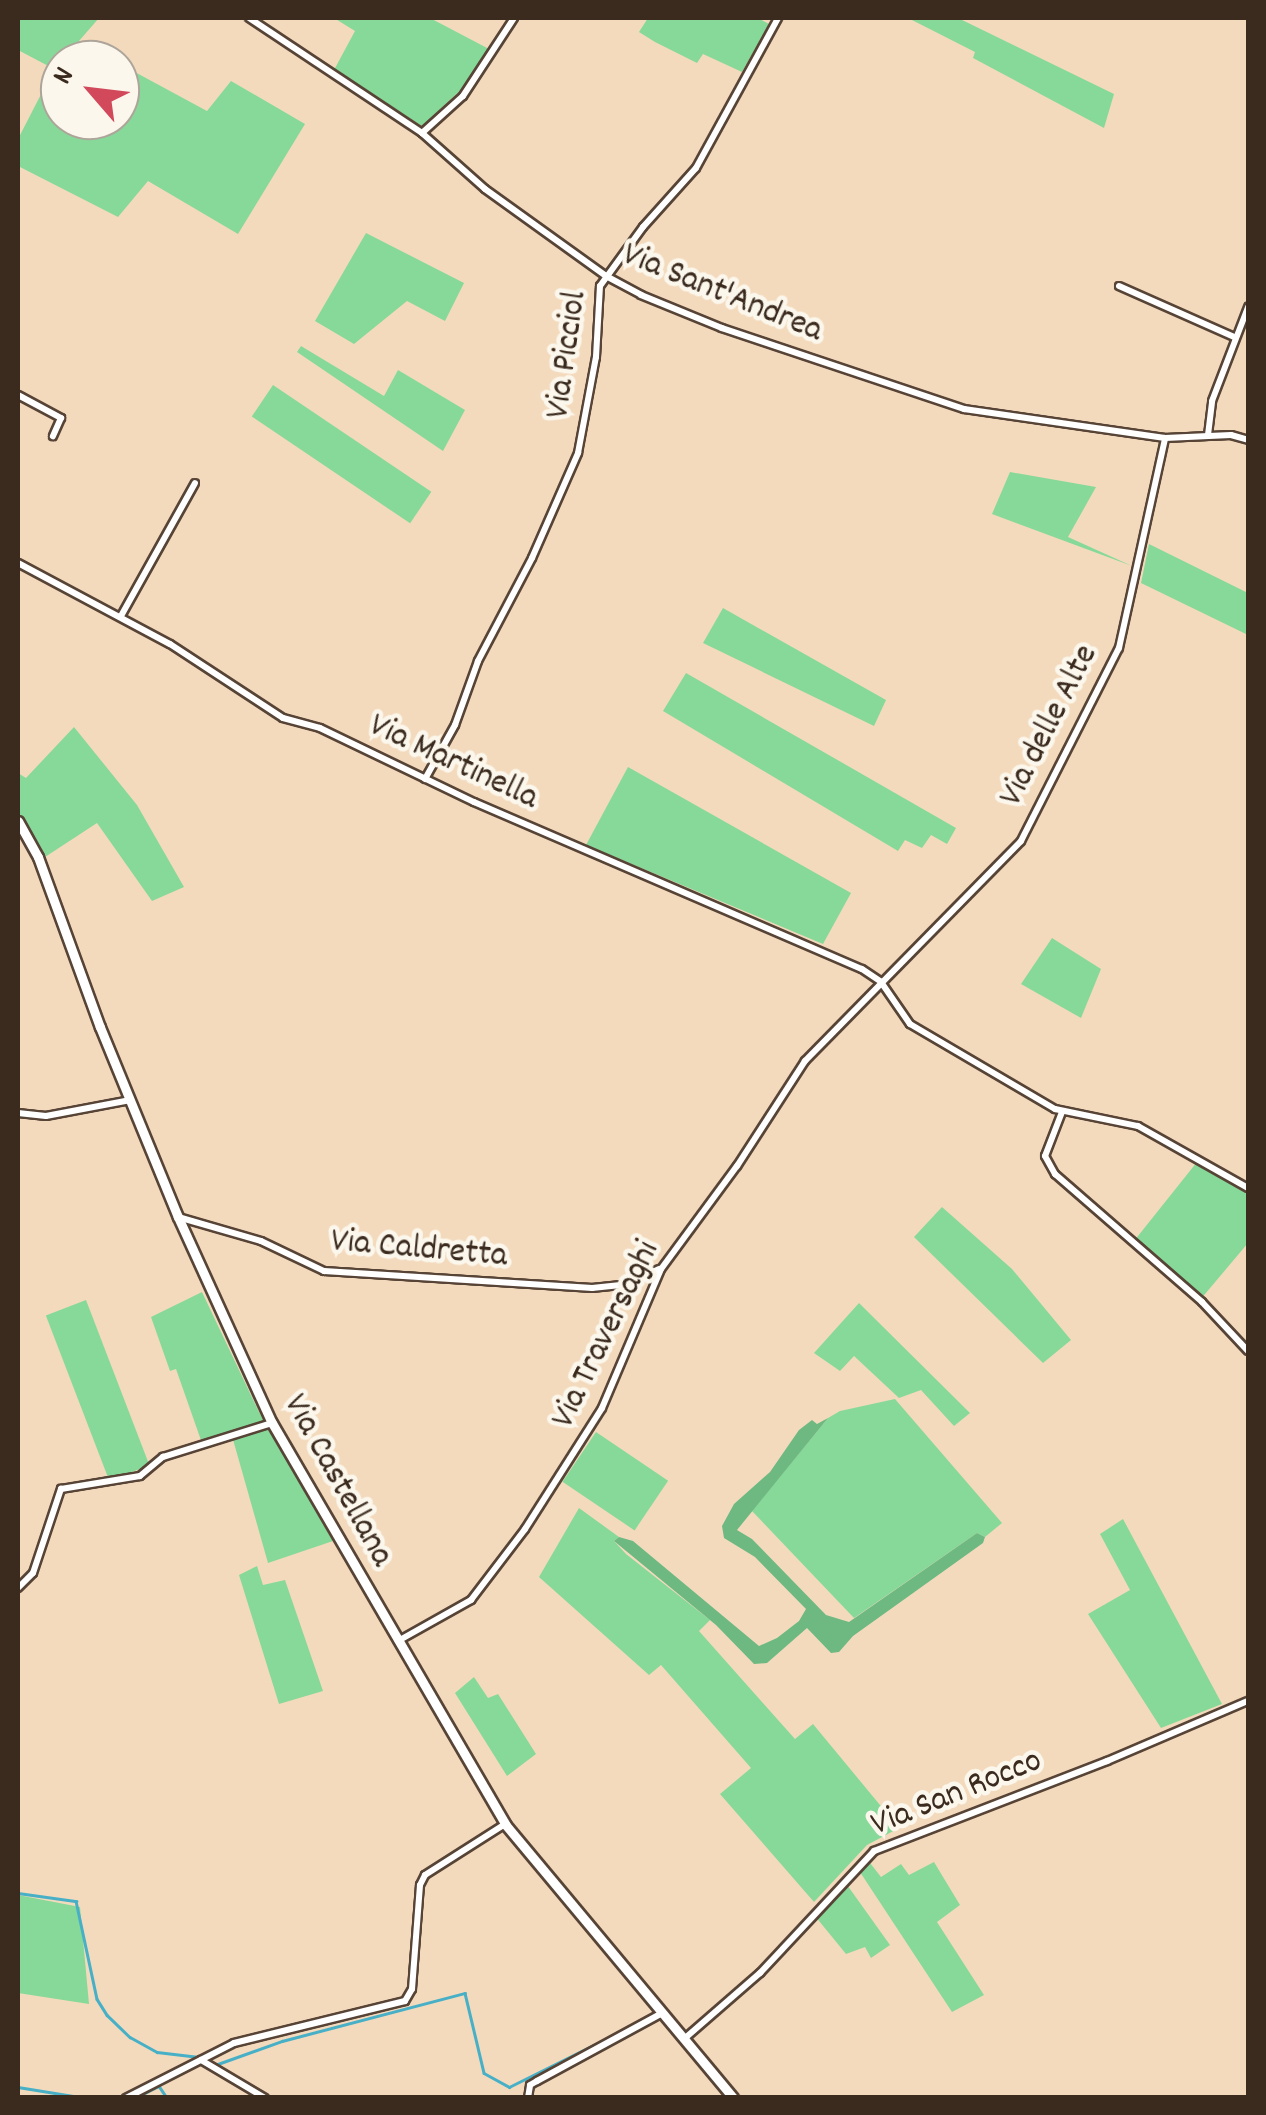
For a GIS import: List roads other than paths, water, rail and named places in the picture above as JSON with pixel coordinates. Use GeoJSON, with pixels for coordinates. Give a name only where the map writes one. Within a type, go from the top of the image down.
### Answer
{"type":"FeatureCollection","features":[{"type":"Feature","properties":{"kind":"main road","name":"Via Castellana"},"geometry":{"type":"LineString","coordinates":[[18,821],[38,857],[178,1217],[272,1423],[505,1824],[733,2098]]}},
{"type":"Feature","properties":{"kind":"street","name":"Via Sant'Andrea"},"geometry":{"type":"LineString","coordinates":[[249,18],[422,133],[485,189],[606,276],[722,328],[964,410],[1165,438],[1208,436],[1248,440]]}},
{"type":"Feature","properties":{"kind":"street"},"geometry":{"type":"LineString","coordinates":[[422,133],[463,96],[514,18]]}},
{"type":"Feature","properties":{"kind":"street","name":"Via Picciol"},"geometry":{"type":"LineString","coordinates":[[425,779],[455,725],[478,660],[532,558],[578,453],[596,357],[596,302],[606,276],[696,168],[778,18]]}},
{"type":"Feature","properties":{"kind":"street"},"geometry":{"type":"LineString","coordinates":[[1119,286],[1234,337]]}},
{"type":"Feature","properties":{"kind":"street"},"geometry":{"type":"LineString","coordinates":[[1208,436],[1212,401],[1248,307]]}},
{"type":"Feature","properties":{"kind":"street"},"geometry":{"type":"LineString","coordinates":[[18,395],[61,418],[53,436]]}},
{"type":"Feature","properties":{"kind":"street","name":"Via delle Alte"},"geometry":{"type":"LineString","coordinates":[[881,982],[1021,841],[1119,648],[1165,438]]}},
{"type":"Feature","properties":{"kind":"street"},"geometry":{"type":"LineString","coordinates":[[121,616],[155,548],[195,483]]}},
{"type":"Feature","properties":{"kind":"street","name":"Via Martinella"},"geometry":{"type":"LineString","coordinates":[[18,563],[121,616],[283,718],[320,728],[425,779],[862,968],[881,982]]}},
{"type":"Feature","properties":{"kind":"street"},"geometry":{"type":"LineString","coordinates":[[881,982],[910,1024],[1062,1112],[1138,1126],[1248,1188]]}},
{"type":"Feature","properties":{"kind":"street","name":"Via Traversaghi"},"geometry":{"type":"LineString","coordinates":[[397,1642],[471,1600],[526,1529],[602,1408],[660,1269],[737,1166],[805,1061],[881,982]]}},
{"type":"Feature","properties":{"kind":"street"},"geometry":{"type":"LineString","coordinates":[[18,1112],[46,1116],[130,1100]]}},
{"type":"Feature","properties":{"kind":"street"},"geometry":{"type":"LineString","coordinates":[[1062,1112],[1046,1156],[1055,1174],[1202,1302],[1248,1351]]}},
{"type":"Feature","properties":{"kind":"street","name":"Via Caldretta"},"geometry":{"type":"LineString","coordinates":[[178,1217],[261,1242],[324,1271],[592,1288],[628,1284],[660,1269]]}},
{"type":"Feature","properties":{"kind":"street"},"geometry":{"type":"LineString","coordinates":[[18,1588],[33,1573],[61,1489],[140,1476],[163,1458],[272,1423]]}},
{"type":"Feature","properties":{"kind":"street","name":"Via San Rocco"},"geometry":{"type":"LineString","coordinates":[[684,2039],[760,1974],[874,1851],[1107,1762],[1248,1701]]}},
{"type":"Feature","properties":{"kind":"street"},"geometry":{"type":"LineString","coordinates":[[126,2098],[234,2043],[405,2001],[412,1989],[420,1885],[425,1875],[505,1824]]}},
{"type":"Feature","properties":{"kind":"street"},"geometry":{"type":"LineString","coordinates":[[528,2098],[530,2085],[536,2081],[662,2014]]}},
{"type":"Feature","properties":{"kind":"street"},"geometry":{"type":"LineString","coordinates":[[201,2060],[265,2098]]}},
{"type":"Feature","properties":{"kind":"waterway"},"geometry":{"type":"LineString","coordinates":[[18,1893],[76,1901],[97,1999],[107,2015],[130,2037],[157,2052],[199,2057]]}},
{"type":"Feature","properties":{"kind":"waterway"},"geometry":{"type":"LineString","coordinates":[[215,2065],[282,2041],[465,1993],[484,2073],[509,2087],[626,2029]]}},
{"type":"Feature","properties":{"kind":"waterway"},"geometry":{"type":"LineString","coordinates":[[135,2098],[159,2086],[167,2098]]}},
{"type":"Feature","properties":{"kind":"waterway"},"geometry":{"type":"LineString","coordinates":[[18,2087],[85,2098]]}}]}
